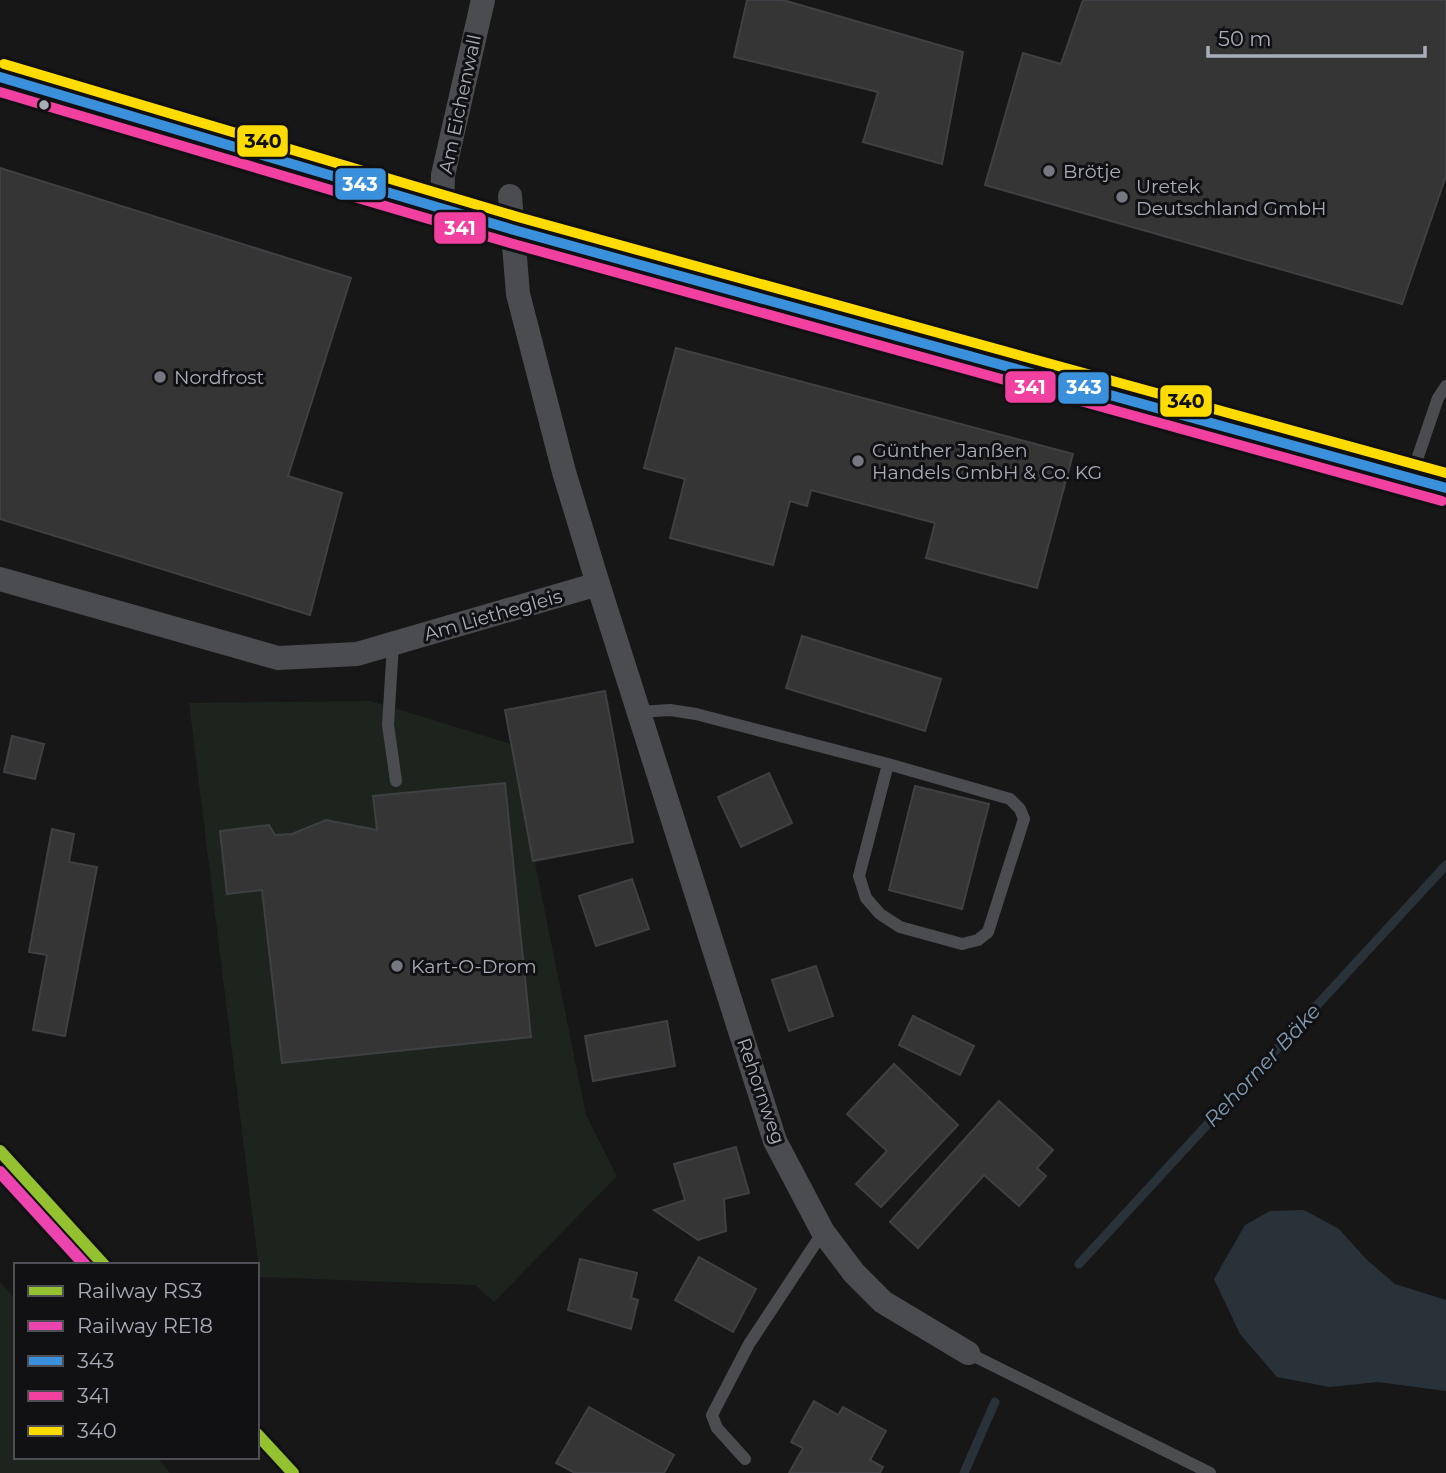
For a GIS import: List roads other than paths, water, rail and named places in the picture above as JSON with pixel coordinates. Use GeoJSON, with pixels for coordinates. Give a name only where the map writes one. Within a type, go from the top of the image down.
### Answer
{"type":"FeatureCollection","features":[{"type":"Feature","properties":{"kind":"street","name":"Am Eichenwall"},"geometry":{"type":"LineString","coordinates":[[442,209],[443,175],[483,0]]}},
{"type":"Feature","properties":{"kind":"street"},"geometry":{"type":"LineString","coordinates":[[0,77],[514,230],[1446,488]]}},
{"type":"Feature","properties":{"kind":"street"},"geometry":{"type":"LineString","coordinates":[[510,196],[518,294],[564,472],[598,584]]}},
{"type":"Feature","properties":{"kind":"street","name":"Am Liethegleis"},"geometry":{"type":"LineString","coordinates":[[0,579],[278,658],[357,654],[598,584]]}},
{"type":"Feature","properties":{"kind":"street","name":"Rehornweg"},"geometry":{"type":"LineString","coordinates":[[598,584],[775,1141],[823,1231],[854,1273],[883,1302],[968,1353]]}},
{"type":"Feature","properties":{"kind":"lane"},"geometry":{"type":"LineString","coordinates":[[1411,477],[1438,398],[1446,386]]}},
{"type":"Feature","properties":{"kind":"lane"},"geometry":{"type":"LineString","coordinates":[[393,644],[388,725],[396,781]]}},
{"type":"Feature","properties":{"kind":"lane"},"geometry":{"type":"LineString","coordinates":[[639,712],[670,710],[696,714],[888,764],[1010,799],[1020,808],[1024,819],[988,932],[978,940],[962,944],[900,927],[880,914],[866,898],[859,876],[888,764]]}},
{"type":"Feature","properties":{"kind":"lane"},"geometry":{"type":"LineString","coordinates":[[745,1459],[717,1428],[712,1415],[749,1344],[823,1231]]}},
{"type":"Feature","properties":{"kind":"lane","name":"Rehornweg"},"geometry":{"type":"LineString","coordinates":[[968,1353],[1210,1473]]}},
{"type":"Feature","properties":{"kind":"waterway","name":"Rehorner Bäke"},"geometry":{"type":"LineString","coordinates":[[1079,1264],[1446,865]]}},
{"type":"Feature","properties":{"kind":"waterway","name":"Rehorner Bäke"},"geometry":{"type":"LineString","coordinates":[[964,1473],[995,1402]]}},
{"type":"Feature","properties":{"kind":"rail line","name":"RS3"},"geometry":{"type":"LineString","coordinates":[[0,1151],[102,1263]]}},
{"type":"Feature","properties":{"kind":"rail line","name":"RE18"},"geometry":{"type":"LineString","coordinates":[[0,1172],[83,1263]]}},
{"type":"Feature","properties":{"kind":"rail line","name":"RS3"},"geometry":{"type":"LineString","coordinates":[[259,1436],[293,1473]]}},
{"type":"Feature","properties":{"kind":"place","name":"Brötje"},"geometry":{"type":"Point","coordinates":[1049,171]}},
{"type":"Feature","properties":{"kind":"place","name":"Uretek Deutschland GmbH"},"geometry":{"type":"Point","coordinates":[1122,197]}},
{"type":"Feature","properties":{"kind":"place","name":"Nordfrost"},"geometry":{"type":"Point","coordinates":[160,377]}},
{"type":"Feature","properties":{"kind":"place","name":"Günther Janßen Handels GmbH & Co. KG"},"geometry":{"type":"Point","coordinates":[858,461]}},
{"type":"Feature","properties":{"kind":"place","name":"Kart-O-Drom"},"geometry":{"type":"Point","coordinates":[397,966]}}]}
